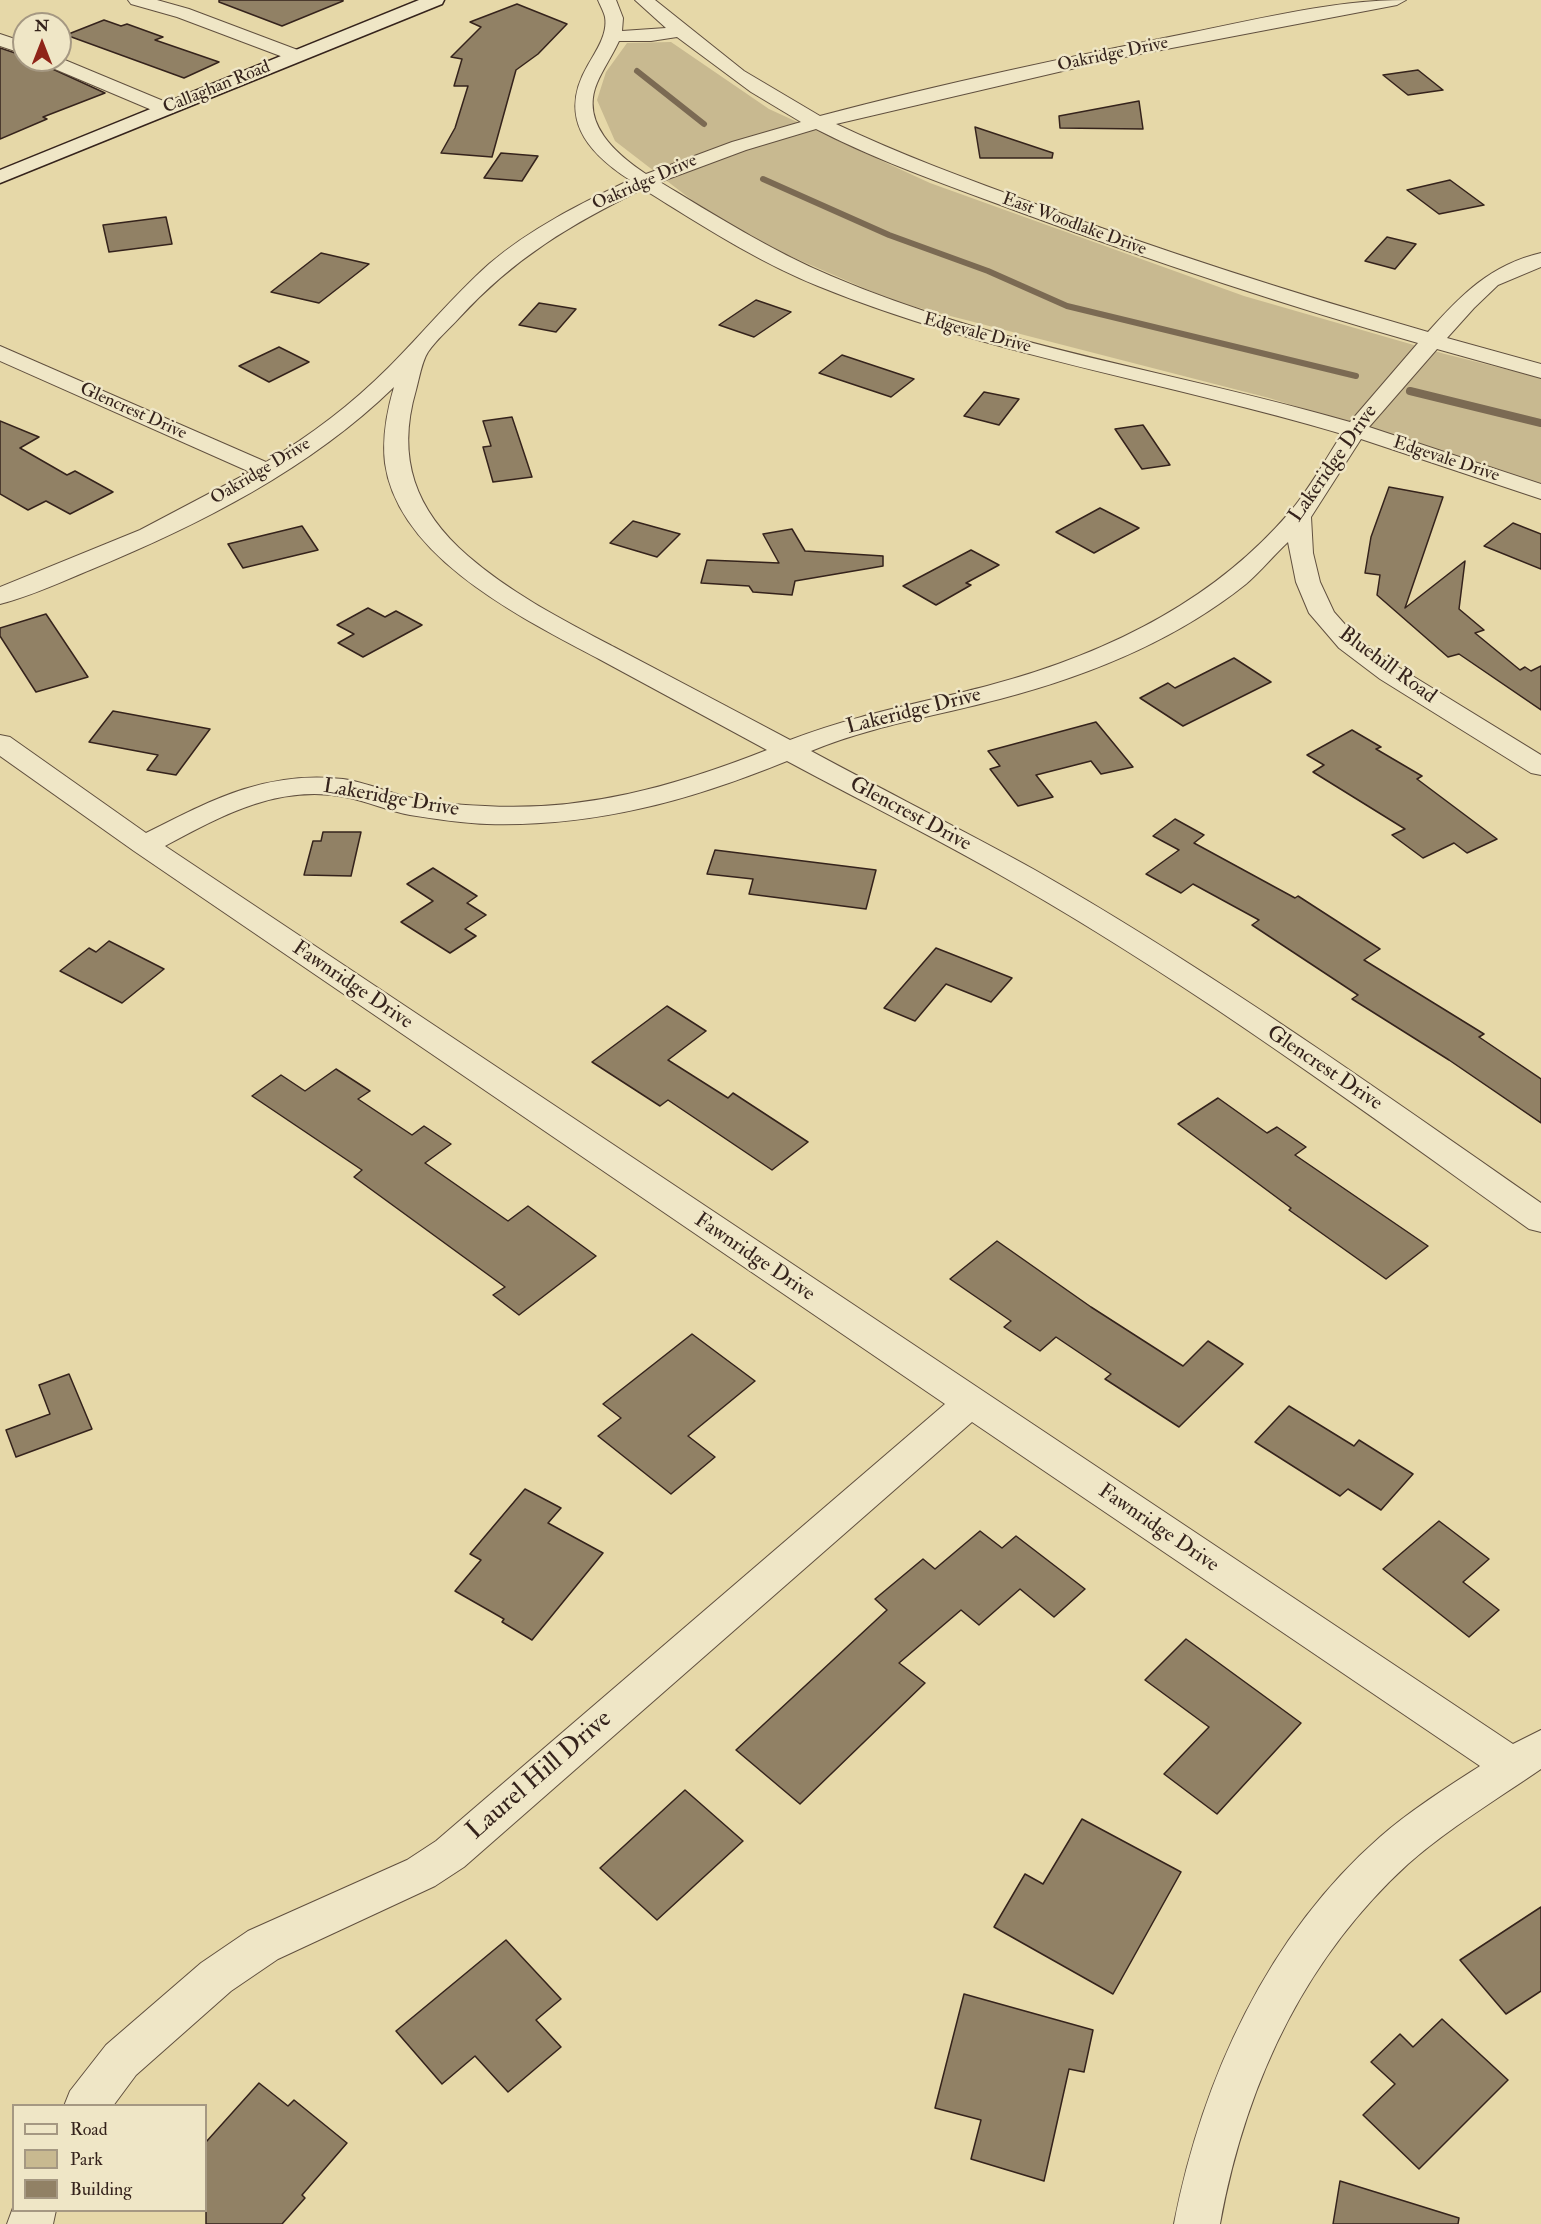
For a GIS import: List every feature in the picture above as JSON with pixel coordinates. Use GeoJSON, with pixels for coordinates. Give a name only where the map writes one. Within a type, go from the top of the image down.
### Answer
{"type":"FeatureCollection","features":[{"type":"Feature","properties":{"kind":"main road","name":"Callaghan Road"},"geometry":{"type":"LineString","coordinates":[[0,177],[435,0]]}},
{"type":"Feature","properties":{"kind":"street"},"geometry":{"type":"LineString","coordinates":[[137,0],[183,13],[297,56]]}},
{"type":"Feature","properties":{"kind":"street"},"geometry":{"type":"LineString","coordinates":[[607,0],[614,14],[614,36],[651,36],[680,32]]}},
{"type":"Feature","properties":{"kind":"street","name":"East Woodlake Drive"},"geometry":{"type":"LineString","coordinates":[[644,0],[680,32],[777,99],[817,122],[992,195],[1153,255],[1433,342],[1541,371]]}},
{"type":"Feature","properties":{"kind":"street","name":"Oakridge Drive"},"geometry":{"type":"LineString","coordinates":[[0,596],[108,552],[171,523],[310,445],[347,416],[416,352],[480,282],[524,246],[588,208],[645,180],[696,160],[817,122],[1061,65],[1394,0]]}},
{"type":"Feature","properties":{"kind":"street"},"geometry":{"type":"LineString","coordinates":[[183,13],[203,4]]}},
{"type":"Feature","properties":{"kind":"street","name":"Edgevale Drive"},"geometry":{"type":"LineString","coordinates":[[614,36],[586,80],[583,108],[586,122],[604,150],[718,229],[779,262],[850,293],[912,316],[1019,346],[1283,410],[1541,492]]}},
{"type":"Feature","properties":{"kind":"street"},"geometry":{"type":"LineString","coordinates":[[72,69],[166,109]]}},
{"type":"Feature","properties":{"kind":"street","name":"Lakeridge Drive"},"geometry":{"type":"LineString","coordinates":[[144,845],[224,804],[271,789],[309,785],[345,788],[410,806],[485,815],[528,816],[583,811],[672,794],[791,752],[830,734],[885,717],[991,693],[1055,675],[1161,630],[1238,578],[1299,517],[1354,431],[1478,292],[1508,272],[1541,259]]}},
{"type":"Feature","properties":{"kind":"street","name":"Glencrest Drive"},"geometry":{"type":"LineString","coordinates":[[416,352],[398,414],[395,437],[405,490],[419,516],[442,545],[495,590],[530,612],[1025,877],[1194,981],[1362,1094],[1541,1220]]}},
{"type":"Feature","properties":{"kind":"street","name":"Glencrest Drive"},"geometry":{"type":"LineString","coordinates":[[0,353],[266,471]]}},
{"type":"Feature","properties":{"kind":"street","name":"Bluehill Road"},"geometry":{"type":"LineString","coordinates":[[1299,517],[1301,554],[1308,582],[1322,613],[1348,644],[1389,673],[1541,767]]}},
{"type":"Feature","properties":{"kind":"street","name":"Fawnridge Drive"},"geometry":{"type":"LineString","coordinates":[[0,743],[144,845],[970,1403],[1527,1757]]}},
{"type":"Feature","properties":{"kind":"street","name":"Laurel Hill Drive"},"geometry":{"type":"LineString","coordinates":[[88,2104],[121,2060],[216,1977],[262,1945],[421,1873],[450,1854],[970,1403]]}},
{"type":"Feature","properties":{"kind":"street"},"geometry":{"type":"LineString","coordinates":[[1197,2224],[1221,2123],[1251,2048],[1287,1980],[1329,1920],[1377,1868],[1431,1822],[1527,1757]]}},
{"type":"Feature","properties":{"kind":"green space"},"geometry":{"type":"Polygon","coordinates":[[[671,42],[769,109],[930,183],[1244,296],[1445,354],[1541,378],[1541,485],[1501,470],[1269,398],[896,302],[753,240],[693,201],[615,141],[597,100],[606,72],[627,43],[671,42]]]}},
{"type":"Feature","properties":{"kind":"building"},"geometry":{"type":"Polygon","coordinates":[[[219,0],[343,1],[282,26],[219,2],[219,0]]]}},
{"type":"Feature","properties":{"kind":"building"},"geometry":{"type":"Polygon","coordinates":[[[517,4],[567,24],[538,54],[516,70],[492,157],[441,153],[455,128],[468,86],[454,86],[462,59],[451,57],[481,27],[470,22],[517,4]]]}},
{"type":"Feature","properties":{"kind":"building"},"geometry":{"type":"Polygon","coordinates":[[[104,20],[121,26],[127,24],[163,37],[155,40],[219,62],[184,78],[72,37],[72,33],[104,20]]]}},
{"type":"Feature","properties":{"kind":"building"},"geometry":{"type":"Polygon","coordinates":[[[0,48],[12,52],[12,72],[59,72],[105,93],[43,117],[47,119],[0,139],[0,48]]]}},
{"type":"Feature","properties":{"kind":"building"},"geometry":{"type":"Polygon","coordinates":[[[1418,70],[1443,90],[1408,95],[1383,75],[1418,70]]]}},
{"type":"Feature","properties":{"kind":"building"},"geometry":{"type":"Polygon","coordinates":[[[1139,101],[1143,129],[1060,128],[1059,116],[1139,101]]]}},
{"type":"Feature","properties":{"kind":"building"},"geometry":{"type":"Polygon","coordinates":[[[975,127],[1053,153],[1052,158],[980,158],[975,127]]]}},
{"type":"Feature","properties":{"kind":"building"},"geometry":{"type":"Polygon","coordinates":[[[501,153],[538,156],[522,181],[484,178],[501,153]]]}},
{"type":"Feature","properties":{"kind":"building"},"geometry":{"type":"Polygon","coordinates":[[[1450,180],[1484,205],[1439,214],[1407,190],[1450,180]]]}},
{"type":"Feature","properties":{"kind":"building"},"geometry":{"type":"Polygon","coordinates":[[[166,217],[172,244],[109,252],[103,225],[166,217]]]}},
{"type":"Feature","properties":{"kind":"building"},"geometry":{"type":"Polygon","coordinates":[[[1387,237],[1416,244],[1395,269],[1365,261],[1387,237]]]}},
{"type":"Feature","properties":{"kind":"building"},"geometry":{"type":"Polygon","coordinates":[[[321,253],[369,264],[319,303],[271,292],[321,253]]]}},
{"type":"Feature","properties":{"kind":"building"},"geometry":{"type":"Polygon","coordinates":[[[756,300],[791,312],[754,337],[719,325],[756,300]]]}},
{"type":"Feature","properties":{"kind":"building"},"geometry":{"type":"Polygon","coordinates":[[[539,303],[576,309],[556,332],[519,325],[539,303]]]}},
{"type":"Feature","properties":{"kind":"building"},"geometry":{"type":"Polygon","coordinates":[[[279,347],[309,362],[269,382],[239,366],[279,347]]]}},
{"type":"Feature","properties":{"kind":"building"},"geometry":{"type":"Polygon","coordinates":[[[842,355],[914,379],[891,397],[819,373],[842,355]]]}},
{"type":"Feature","properties":{"kind":"building"},"geometry":{"type":"Polygon","coordinates":[[[984,392],[1019,399],[999,425],[964,416],[984,392]]]}},
{"type":"Feature","properties":{"kind":"building"},"geometry":{"type":"Polygon","coordinates":[[[512,417],[532,477],[493,482],[483,447],[491,446],[483,421],[512,417]]]}},
{"type":"Feature","properties":{"kind":"building"},"geometry":{"type":"Polygon","coordinates":[[[0,421],[39,437],[20,448],[67,475],[75,471],[113,492],[70,514],[46,501],[28,510],[0,494],[0,421]]]}},
{"type":"Feature","properties":{"kind":"building"},"geometry":{"type":"Polygon","coordinates":[[[1143,425],[1170,465],[1142,469],[1115,429],[1143,425]]]}},
{"type":"Feature","properties":{"kind":"building"},"geometry":{"type":"Polygon","coordinates":[[[1389,487],[1443,497],[1405,608],[1465,561],[1459,609],[1484,630],[1475,633],[1520,670],[1525,667],[1531,671],[1541,666],[1541,710],[1459,654],[1448,657],[1377,595],[1380,575],[1365,573],[1371,537],[1389,487]]]}},
{"type":"Feature","properties":{"kind":"building"},"geometry":{"type":"Polygon","coordinates":[[[1100,508],[1139,528],[1094,553],[1056,532],[1100,508]]]}},
{"type":"Feature","properties":{"kind":"building"},"geometry":{"type":"Polygon","coordinates":[[[633,521],[680,534],[657,557],[610,543],[633,521]]]}},
{"type":"Feature","properties":{"kind":"building"},"geometry":{"type":"Polygon","coordinates":[[[1513,523],[1541,534],[1541,569],[1484,546],[1513,523]]]}},
{"type":"Feature","properties":{"kind":"building"},"geometry":{"type":"Polygon","coordinates":[[[302,526],[318,550],[243,568],[228,544],[302,526]]]}},
{"type":"Feature","properties":{"kind":"building"},"geometry":{"type":"Polygon","coordinates":[[[792,529],[805,551],[883,556],[883,566],[795,581],[792,595],[753,592],[749,586],[701,583],[707,560],[779,563],[763,534],[792,529]]]}},
{"type":"Feature","properties":{"kind":"building"},"geometry":{"type":"Polygon","coordinates":[[[971,550],[999,565],[966,583],[971,585],[936,605],[903,586],[971,550]]]}},
{"type":"Feature","properties":{"kind":"building"},"geometry":{"type":"Polygon","coordinates":[[[368,608],[385,617],[396,611],[422,625],[363,657],[338,643],[354,634],[337,625],[368,608]]]}},
{"type":"Feature","properties":{"kind":"building"},"geometry":{"type":"Polygon","coordinates":[[[46,614],[88,677],[36,692],[0,636],[0,628],[46,614]]]}},
{"type":"Feature","properties":{"kind":"building"},"geometry":{"type":"Polygon","coordinates":[[[1234,658],[1271,682],[1183,726],[1140,698],[1168,683],[1175,688],[1234,658]]]}},
{"type":"Feature","properties":{"kind":"building"},"geometry":{"type":"Polygon","coordinates":[[[113,711],[210,729],[176,775],[147,770],[158,755],[89,742],[113,711]]]}},
{"type":"Feature","properties":{"kind":"building"},"geometry":{"type":"Polygon","coordinates":[[[1096,722],[1133,767],[1101,774],[1091,761],[1036,775],[1053,797],[1018,806],[990,769],[1000,766],[988,751],[1096,722]]]}},
{"type":"Feature","properties":{"kind":"building"},"geometry":{"type":"Polygon","coordinates":[[[1352,730],[1381,747],[1376,749],[1422,776],[1417,779],[1497,839],[1467,853],[1454,843],[1423,858],[1392,835],[1405,829],[1313,772],[1324,765],[1307,755],[1352,730]]]}},
{"type":"Feature","properties":{"kind":"building"},"geometry":{"type":"Polygon","coordinates":[[[1175,819],[1204,835],[1194,843],[1295,898],[1298,896],[1380,949],[1364,960],[1484,1034],[1479,1037],[1541,1079],[1541,1123],[1449,1060],[1352,999],[1358,995],[1252,925],[1259,920],[1193,884],[1181,893],[1146,874],[1179,850],[1153,836],[1175,819]]]}},
{"type":"Feature","properties":{"kind":"building"},"geometry":{"type":"Polygon","coordinates":[[[323,832],[361,832],[351,876],[304,875],[313,841],[321,841],[323,832]]]}},
{"type":"Feature","properties":{"kind":"building"},"geometry":{"type":"Polygon","coordinates":[[[715,850],[876,870],[866,909],[749,894],[753,879],[707,874],[715,850]]]}},
{"type":"Feature","properties":{"kind":"building"},"geometry":{"type":"Polygon","coordinates":[[[433,868],[477,896],[467,903],[486,915],[465,929],[476,936],[450,953],[401,922],[433,901],[407,884],[433,868]]]}},
{"type":"Feature","properties":{"kind":"building"},"geometry":{"type":"Polygon","coordinates":[[[109,941],[164,969],[122,1003],[60,971],[89,948],[96,952],[109,941]]]}},
{"type":"Feature","properties":{"kind":"building"},"geometry":{"type":"Polygon","coordinates":[[[936,948],[1012,978],[991,1002],[946,984],[915,1021],[884,1008],[936,948]]]}},
{"type":"Feature","properties":{"kind":"building"},"geometry":{"type":"Polygon","coordinates":[[[667,1006],[706,1031],[668,1060],[728,1098],[733,1093],[808,1142],[772,1170],[668,1100],[660,1106],[592,1062],[667,1006]]]}},
{"type":"Feature","properties":{"kind":"building"},"geometry":{"type":"Polygon","coordinates":[[[336,1069],[370,1091],[358,1099],[412,1135],[424,1126],[451,1144],[425,1163],[508,1221],[528,1206],[596,1256],[519,1315],[493,1295],[505,1287],[354,1177],[362,1170],[252,1096],[281,1075],[305,1091],[336,1069]]]}},
{"type":"Feature","properties":{"kind":"building"},"geometry":{"type":"Polygon","coordinates":[[[1218,1098],[1267,1133],[1277,1127],[1306,1147],[1295,1155],[1428,1246],[1386,1279],[1289,1210],[1291,1208],[1178,1124],[1218,1098]]]}},
{"type":"Feature","properties":{"kind":"building"},"geometry":{"type":"Polygon","coordinates":[[[997,1241],[1091,1307],[1183,1366],[1208,1341],[1243,1364],[1179,1427],[1105,1379],[1111,1374],[1056,1337],[1040,1351],[1004,1327],[1011,1321],[950,1279],[997,1241]]]}},
{"type":"Feature","properties":{"kind":"building"},"geometry":{"type":"Polygon","coordinates":[[[692,1334],[755,1381],[688,1436],[715,1457],[671,1494],[598,1436],[621,1418],[603,1404],[692,1334]]]}},
{"type":"Feature","properties":{"kind":"building"},"geometry":{"type":"Polygon","coordinates":[[[69,1374],[92,1429],[16,1457],[6,1430],[50,1414],[39,1385],[69,1374]]]}},
{"type":"Feature","properties":{"kind":"building"},"geometry":{"type":"Polygon","coordinates":[[[1289,1406],[1354,1446],[1359,1440],[1413,1474],[1381,1510],[1348,1489],[1340,1496],[1255,1442],[1289,1406]]]}},
{"type":"Feature","properties":{"kind":"building"},"geometry":{"type":"Polygon","coordinates":[[[525,1489],[561,1508],[548,1523],[603,1553],[532,1640],[502,1622],[504,1619],[455,1591],[481,1560],[470,1554],[525,1489]]]}},
{"type":"Feature","properties":{"kind":"building"},"geometry":{"type":"Polygon","coordinates":[[[1439,1521],[1489,1559],[1463,1582],[1499,1610],[1469,1637],[1383,1569],[1439,1521]]]}},
{"type":"Feature","properties":{"kind":"building"},"geometry":{"type":"Polygon","coordinates":[[[980,1531],[1002,1548],[1016,1536],[1085,1589],[1054,1617],[1020,1589],[979,1625],[961,1610],[899,1663],[925,1683],[800,1804],[736,1750],[887,1610],[875,1599],[923,1559],[935,1569],[980,1531]]]}},
{"type":"Feature","properties":{"kind":"building"},"geometry":{"type":"Polygon","coordinates":[[[1186,1639],[1301,1723],[1217,1814],[1164,1774],[1209,1727],[1145,1680],[1186,1639]]]}},
{"type":"Feature","properties":{"kind":"building"},"geometry":{"type":"Polygon","coordinates":[[[685,1790],[743,1841],[657,1920],[600,1868],[685,1790]]]}},
{"type":"Feature","properties":{"kind":"building"},"geometry":{"type":"Polygon","coordinates":[[[1082,1819],[1181,1872],[1113,1994],[994,1927],[1025,1874],[1043,1884],[1082,1819]]]}},
{"type":"Feature","properties":{"kind":"building"},"geometry":{"type":"Polygon","coordinates":[[[1541,1907],[1541,1991],[1506,2014],[1460,1960],[1541,1907]]]}},
{"type":"Feature","properties":{"kind":"building"},"geometry":{"type":"Polygon","coordinates":[[[506,1940],[561,1999],[536,2020],[561,2047],[508,2092],[475,2056],[442,2084],[396,2031],[506,1940]]]}},
{"type":"Feature","properties":{"kind":"building"},"geometry":{"type":"Polygon","coordinates":[[[964,1994],[1093,2030],[1084,2072],[1069,2069],[1044,2181],[971,2159],[981,2120],[935,2108],[964,1994]]]}},
{"type":"Feature","properties":{"kind":"building"},"geometry":{"type":"Polygon","coordinates":[[[1442,2019],[1508,2080],[1419,2169],[1363,2115],[1395,2084],[1371,2062],[1400,2034],[1413,2047],[1442,2019]]]}},
{"type":"Feature","properties":{"kind":"building"},"geometry":{"type":"Polygon","coordinates":[[[259,2083],[288,2106],[294,2100],[347,2143],[302,2195],[305,2198],[282,2224],[206,2224],[207,2141],[259,2083]]]}},
{"type":"Feature","properties":{"kind":"building"},"geometry":{"type":"Polygon","coordinates":[[[1340,2181],[1459,2218],[1458,2224],[1333,2224],[1340,2181]]]}},
{"type":"Feature","properties":{"kind":"waterway"},"geometry":{"type":"LineString","coordinates":[[637,71],[704,124]]}},
{"type":"Feature","properties":{"kind":"waterway"},"geometry":{"type":"LineString","coordinates":[[763,179],[889,235],[988,271],[1067,306],[1356,376]]}},
{"type":"Feature","properties":{"kind":"waterway"},"geometry":{"type":"LineString","coordinates":[[1410,391],[1541,423]]}}]}
